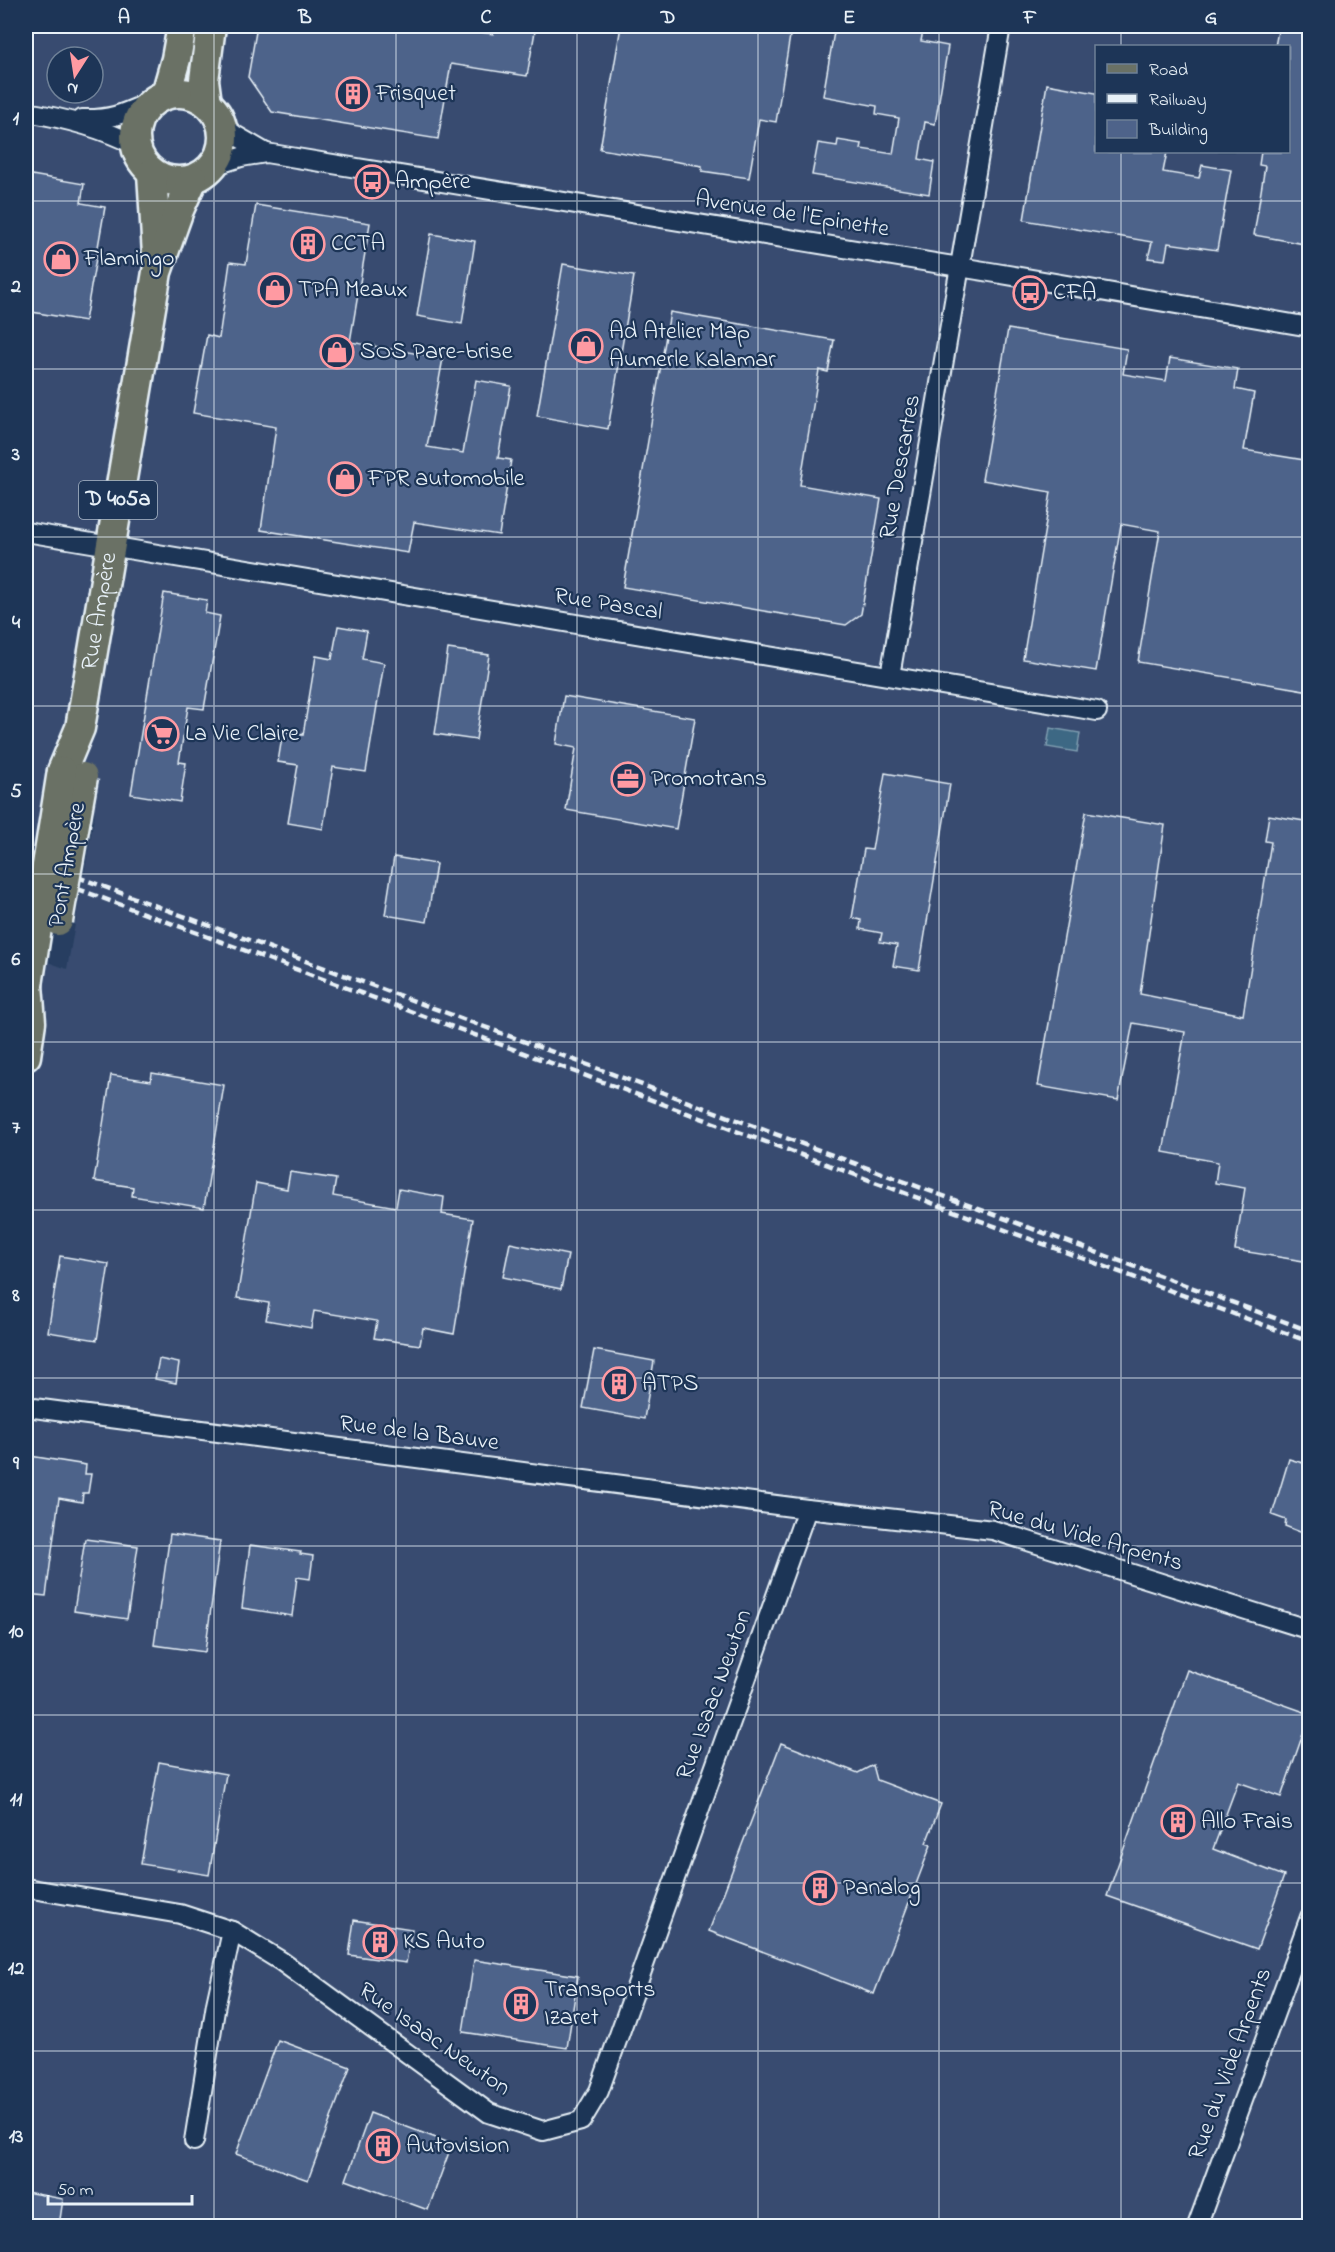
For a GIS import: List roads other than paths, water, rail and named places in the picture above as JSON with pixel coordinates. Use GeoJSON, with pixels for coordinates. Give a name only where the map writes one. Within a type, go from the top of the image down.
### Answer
{"type":"FeatureCollection","features":[{"type":"Feature","properties":{"kind":"main road"},"geometry":{"type":"LineString","coordinates":[[159,98],[176,58],[182,26]]}},
{"type":"Feature","properties":{"kind":"main road"},"geometry":{"type":"LineString","coordinates":[[211,26],[204,80],[214,113],[223,145],[219,156],[203,173],[179,182],[152,173],[144,165],[135,146],[134,133],[143,110],[159,98],[181,92],[195,95],[214,113]]}},
{"type":"Feature","properties":{"kind":"main road","name":"Rue Ampère"},"geometry":{"type":"LineString","coordinates":[[152,173],[157,272]]}},
{"type":"Feature","properties":{"kind":"main road","name":"Rue Ampère"},"geometry":{"type":"LineString","coordinates":[[72,774],[157,272],[179,210],[203,173]]}},
{"type":"Feature","properties":{"kind":"main road","name":"Pont Ampère"},"geometry":{"type":"LineString","coordinates":[[26,1056],[72,774]]}},
{"type":"Feature","properties":{"kind":"street","name":"Rue Descartes"},"geometry":{"type":"LineString","coordinates":[[890,676],[1001,26]]}},
{"type":"Feature","properties":{"kind":"street"},"geometry":{"type":"LineString","coordinates":[[55,117],[98,119],[117,117],[159,98]]}},
{"type":"Feature","properties":{"kind":"street"},"geometry":{"type":"LineString","coordinates":[[26,112],[55,117],[112,134],[135,146]]}},
{"type":"Feature","properties":{"kind":"street","name":"Avenue de l'Epinette"},"geometry":{"type":"LineString","coordinates":[[214,113],[235,135],[266,153]]}},
{"type":"Feature","properties":{"kind":"street","name":"Avenue de l'Epinette"},"geometry":{"type":"LineString","coordinates":[[203,173],[241,157],[266,153],[1310,327]]}},
{"type":"Feature","properties":{"kind":"street","name":"Rue Pascal"},"geometry":{"type":"LineString","coordinates":[[26,532],[1097,711]]}},
{"type":"Feature","properties":{"kind":"street","name":"Rue de la Bauve"},"geometry":{"type":"LineString","coordinates":[[26,1407],[807,1509]]}},
{"type":"Feature","properties":{"kind":"street","name":"Rue du Vide Arpents"},"geometry":{"type":"LineString","coordinates":[[807,1509],[993,1530],[1310,1630]]}},
{"type":"Feature","properties":{"kind":"street","name":"Rue Isaac Newton"},"geometry":{"type":"LineString","coordinates":[[26,1888],[180,1914],[232,1930],[281,1961],[489,2113],[543,2131],[581,2121],[599,2091],[807,1509]]}},
{"type":"Feature","properties":{"kind":"street","name":"Rue du Vide Arpents"},"geometry":{"type":"LineString","coordinates":[[1197,2226],[1310,1917]]}},
{"type":"Feature","properties":{"kind":"street"},"geometry":{"type":"LineString","coordinates":[[194,2141],[216,2004],[232,1930]]}},
{"type":"Feature","properties":{"kind":"railway"},"geometry":{"type":"LineString","coordinates":[[26,858],[1310,1331]]}},
{"type":"Feature","properties":{"kind":"railway"},"geometry":{"type":"LineString","coordinates":[[26,870],[1310,1342]]}},
{"type":"Feature","properties":{"kind":"place","name":"Frisquet"},"geometry":{"type":"Point","coordinates":[353,94]}},
{"type":"Feature","properties":{"kind":"place","name":"Ampère"},"geometry":{"type":"Point","coordinates":[372,182]}},
{"type":"Feature","properties":{"kind":"place","name":"CCTA"},"geometry":{"type":"Point","coordinates":[308,244]}},
{"type":"Feature","properties":{"kind":"place","name":"Flamingo"},"geometry":{"type":"Point","coordinates":[61,259]}},
{"type":"Feature","properties":{"kind":"place","name":"TPA Meaux"},"geometry":{"type":"Point","coordinates":[275,290]}},
{"type":"Feature","properties":{"kind":"place","name":"CFA"},"geometry":{"type":"Point","coordinates":[1030,293]}},
{"type":"Feature","properties":{"kind":"place","name":"Ad Atelier Map Aumerle Kalamar"},"geometry":{"type":"Point","coordinates":[586,346]}},
{"type":"Feature","properties":{"kind":"place","name":"SOS Pare-brise"},"geometry":{"type":"Point","coordinates":[337,352]}},
{"type":"Feature","properties":{"kind":"place","name":"FPR automobile"},"geometry":{"type":"Point","coordinates":[345,479]}},
{"type":"Feature","properties":{"kind":"place","name":"La Vie Claire"},"geometry":{"type":"Point","coordinates":[162,734]}},
{"type":"Feature","properties":{"kind":"place","name":"Promotrans"},"geometry":{"type":"Point","coordinates":[628,779]}},
{"type":"Feature","properties":{"kind":"place","name":"ATPS"},"geometry":{"type":"Point","coordinates":[619,1384]}},
{"type":"Feature","properties":{"kind":"place","name":"Allo Frais"},"geometry":{"type":"Point","coordinates":[1178,1822]}},
{"type":"Feature","properties":{"kind":"place","name":"Panalog"},"geometry":{"type":"Point","coordinates":[820,1888]}},
{"type":"Feature","properties":{"kind":"place","name":"KS Auto"},"geometry":{"type":"Point","coordinates":[380,1942]}},
{"type":"Feature","properties":{"kind":"place","name":"Transports Izaret"},"geometry":{"type":"Point","coordinates":[521,2004]}},
{"type":"Feature","properties":{"kind":"place","name":"Autovision"},"geometry":{"type":"Point","coordinates":[383,2146]}}]}
